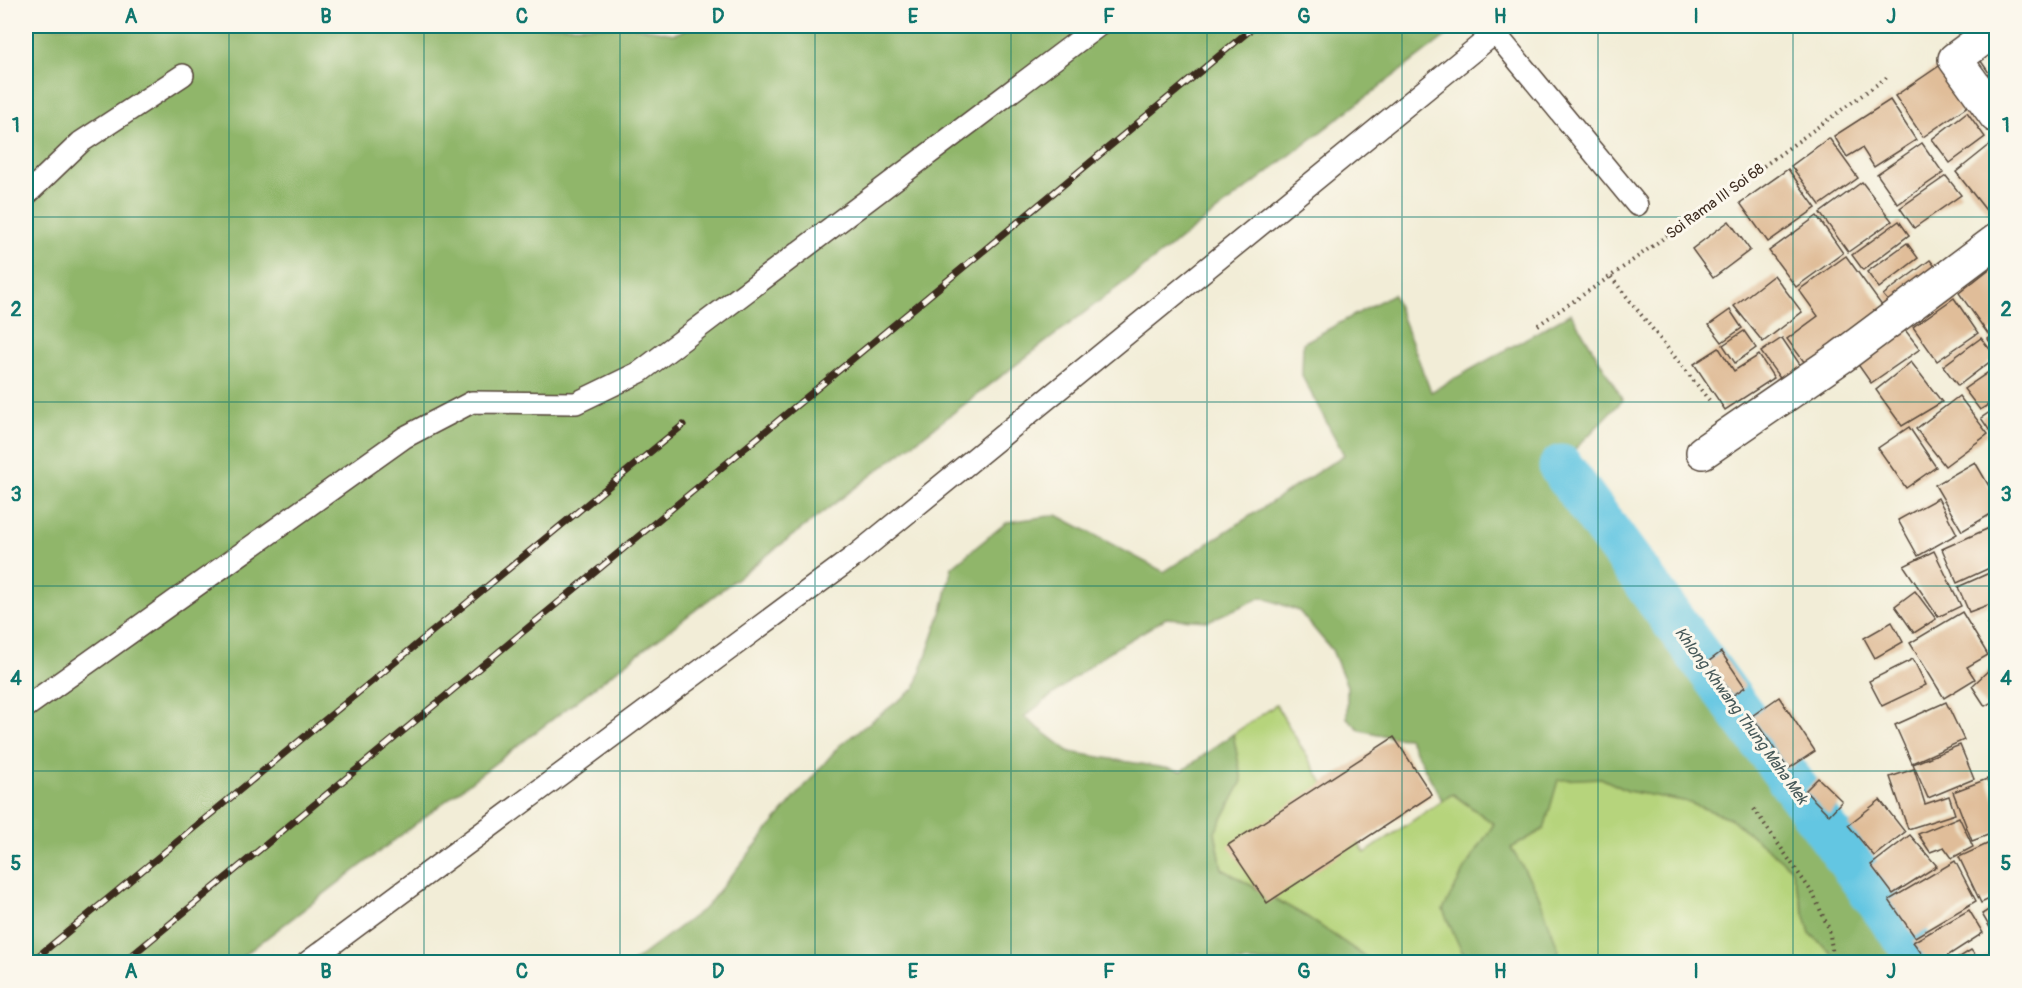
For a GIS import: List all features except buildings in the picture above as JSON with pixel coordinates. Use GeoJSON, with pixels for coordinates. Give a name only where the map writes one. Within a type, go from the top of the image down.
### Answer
{"type":"FeatureCollection","features":[{"type":"Feature","properties":{"kind":"street"},"geometry":{"type":"LineString","coordinates":[[1996,28],[1955,59],[1996,116]]}},
{"type":"Feature","properties":{"kind":"street"},"geometry":{"type":"LineString","coordinates":[[1703,452],[1840,357],[1996,241]]}},
{"type":"Feature","properties":{"kind":"lane"},"geometry":{"type":"LineString","coordinates":[[26,707],[405,437],[472,402],[576,403],[640,372],[1098,26]]}},
{"type":"Feature","properties":{"kind":"lane"},"geometry":{"type":"LineString","coordinates":[[308,963],[856,555],[1495,29],[1637,205]]}},
{"type":"Feature","properties":{"kind":"lane"},"geometry":{"type":"LineString","coordinates":[[26,195],[81,142],[183,75]]}},
{"type":"Feature","properties":{"kind":"path","name":"Soi Rama III Soi 68"},"geometry":{"type":"LineString","coordinates":[[1538,325],[1611,276],[1890,75]]}},
{"type":"Feature","properties":{"kind":"path"},"geometry":{"type":"LineString","coordinates":[[1611,276],[1734,431]]}},
{"type":"Feature","properties":{"kind":"path"},"geometry":{"type":"LineString","coordinates":[[1754,809],[1813,894],[1829,929],[1834,963]]}},
{"type":"Feature","properties":{"kind":"green space"},"geometry":{"type":"Polygon","coordinates":[[[26,26],[631,26],[674,34],[696,26],[1459,26],[235,962],[26,962],[26,26]]]}},
{"type":"Feature","properties":{"kind":"green space"},"geometry":{"type":"Polygon","coordinates":[[[1393,294],[1431,392],[1571,313],[1623,400],[1549,476],[1686,657],[1907,962],[1841,962],[1810,933],[1791,868],[1730,818],[1684,801],[1628,791],[1601,778],[1558,780],[1544,829],[1511,848],[1537,891],[1559,951],[1541,962],[1482,962],[1462,952],[1443,910],[1467,865],[1494,824],[1453,794],[1442,800],[1408,738],[1391,737],[1360,730],[1347,718],[1347,686],[1332,650],[1299,611],[1262,597],[1208,621],[1166,618],[1104,655],[1024,717],[1070,752],[1182,771],[1233,734],[1242,781],[1215,832],[1222,869],[1307,917],[1373,962],[633,962],[706,907],[839,746],[915,688],[943,607],[952,567],[1007,522],[1057,515],[1164,572],[1344,455],[1302,376],[1303,343],[1393,294]]]}},
{"type":"Feature","properties":{"kind":"green space"},"geometry":{"type":"Polygon","coordinates":[[[1276,705],[1365,853],[1452,794],[1494,824],[1467,865],[1462,952],[1482,962],[1373,962],[1307,917],[1222,869],[1215,832],[1242,781],[1233,734],[1276,705]]]}},
{"type":"Feature","properties":{"kind":"green space"},"geometry":{"type":"Polygon","coordinates":[[[1601,778],[1628,791],[1684,801],[1730,818],[1791,868],[1810,933],[1841,962],[1541,962],[1559,951],[1511,848],[1544,829],[1558,779],[1601,778]]]}},
{"type":"Feature","properties":{"kind":"waterway","name":"Khlong Khwang Thung Maha Mek"},"geometry":{"type":"LineString","coordinates":[[1561,467],[1923,962]]}},
{"type":"Feature","properties":{"kind":"railway"},"geometry":{"type":"LineString","coordinates":[[124,962],[1255,26]]}},
{"type":"Feature","properties":{"kind":"railway"},"geometry":{"type":"LineString","coordinates":[[31,962],[683,425]]}}]}
